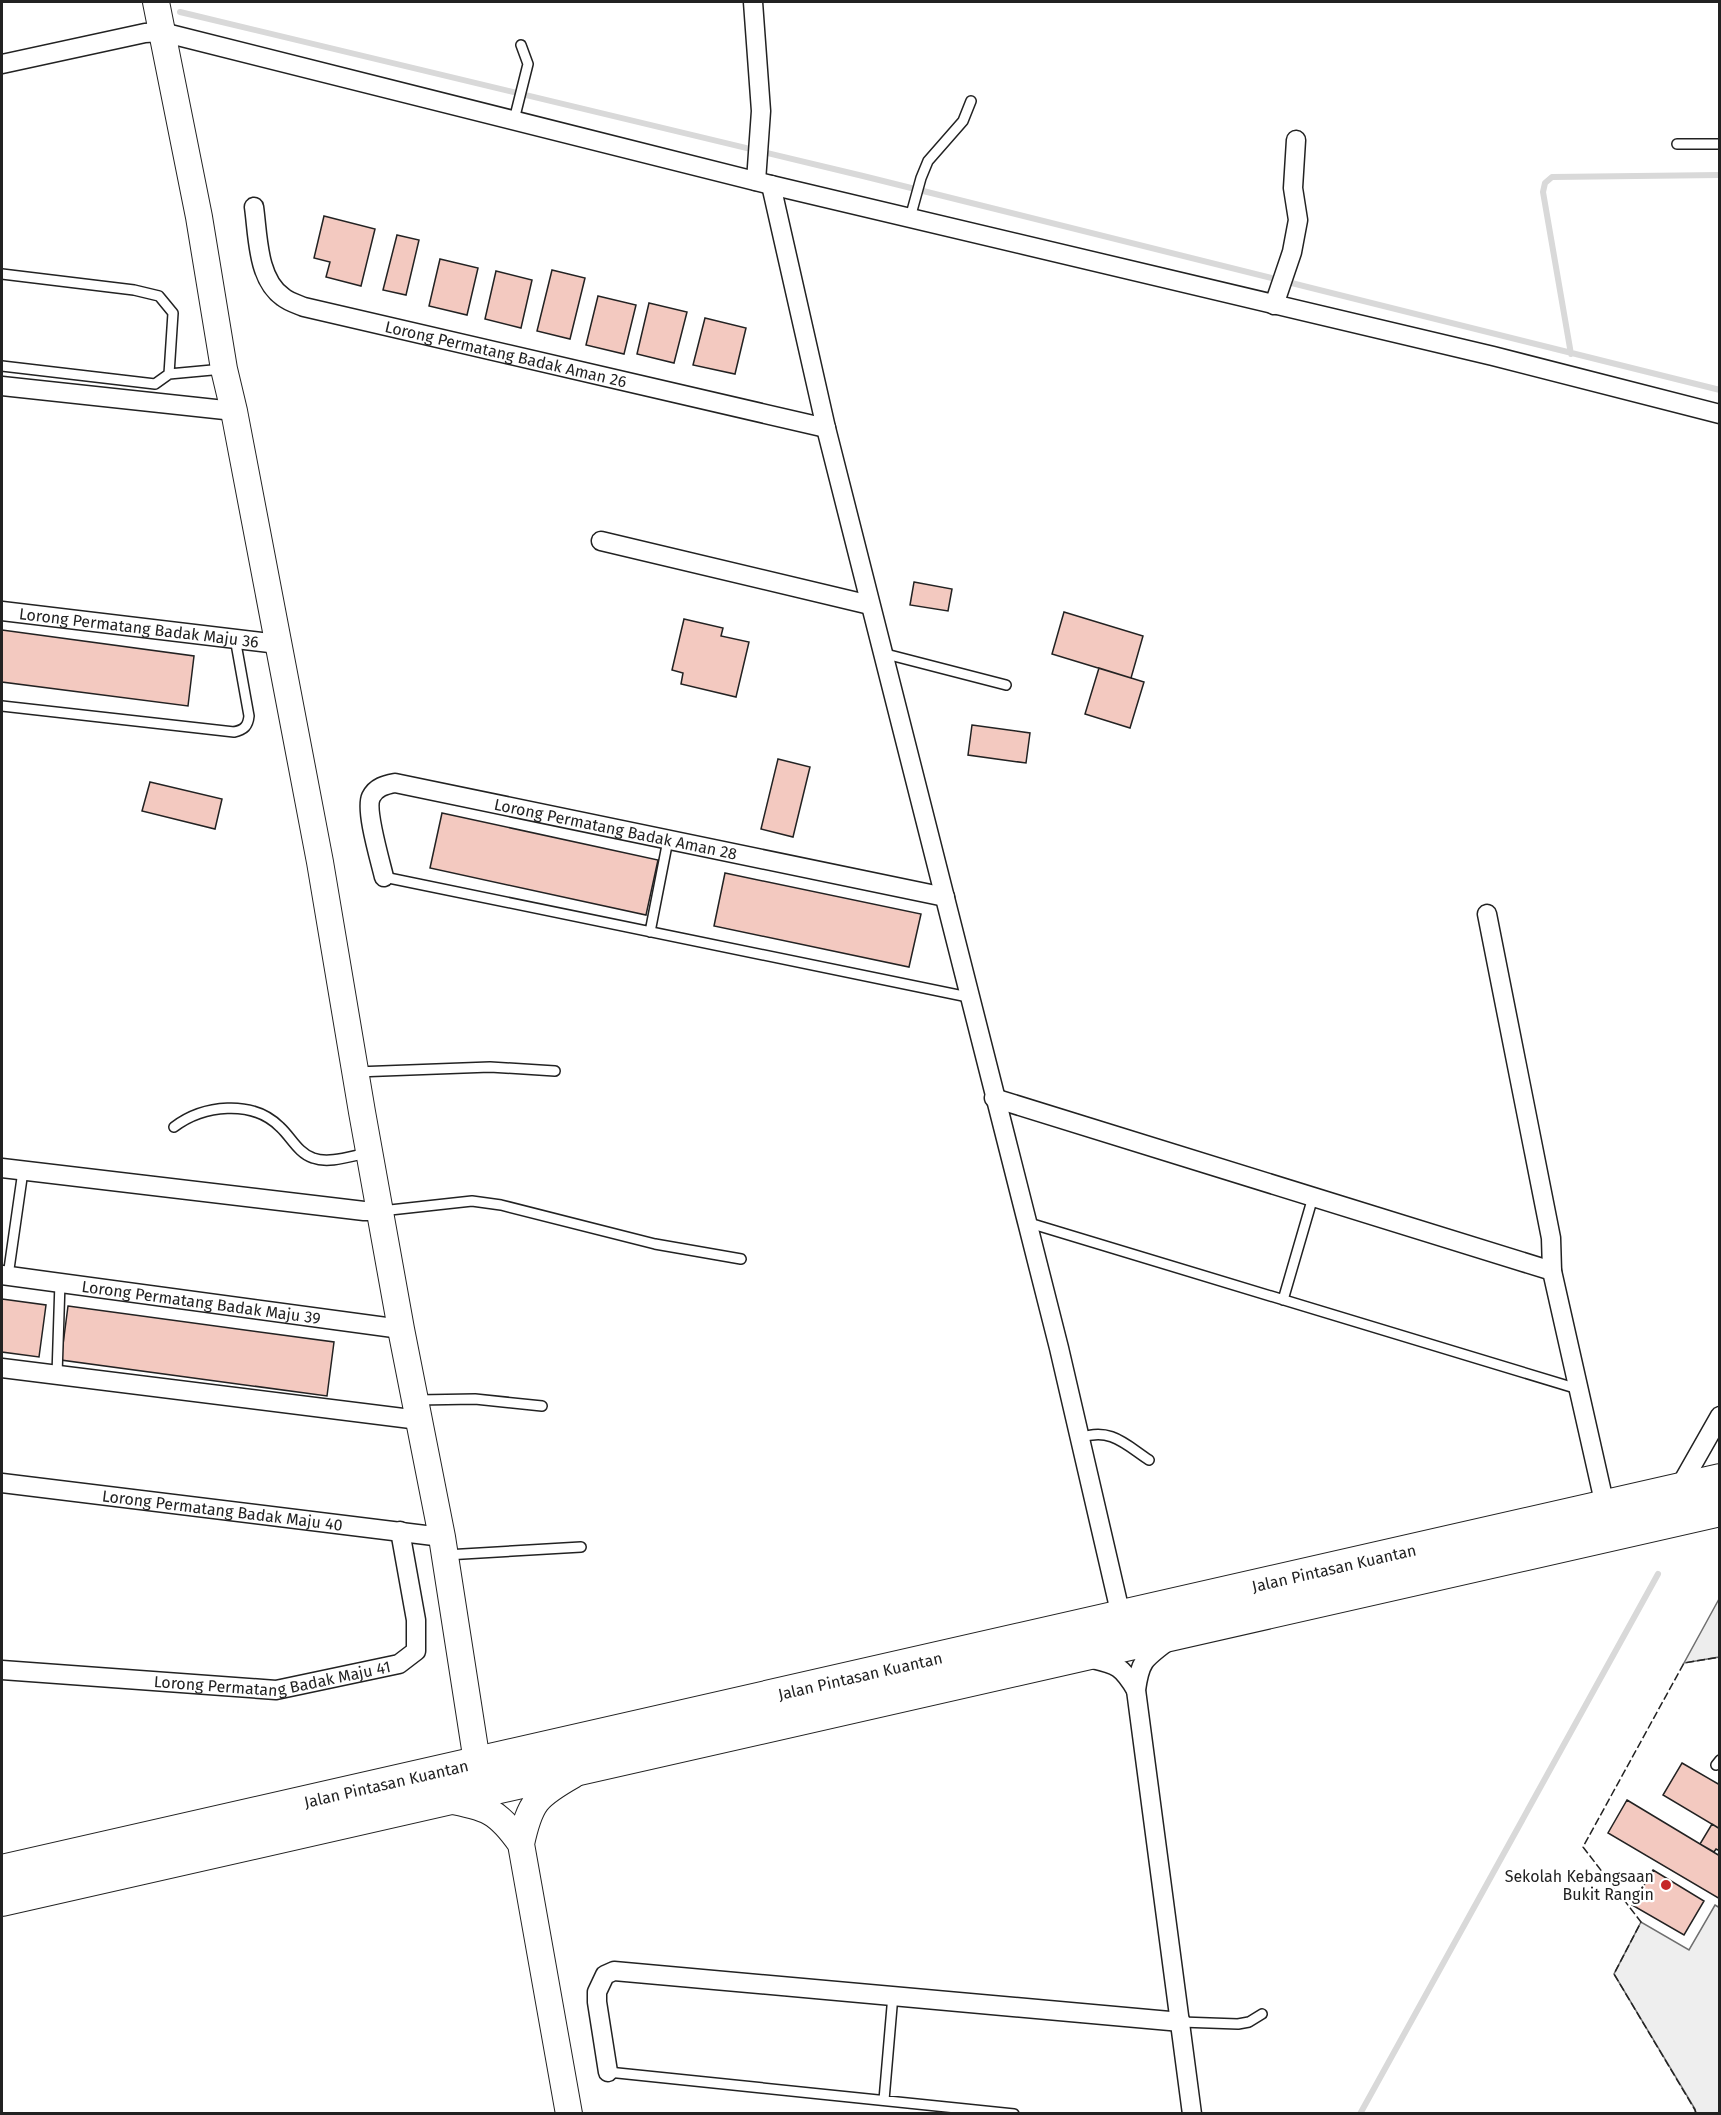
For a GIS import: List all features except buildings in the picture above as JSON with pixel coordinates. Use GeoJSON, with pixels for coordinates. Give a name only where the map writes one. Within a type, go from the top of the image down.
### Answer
{"type":"FeatureCollection","features":[{"type":"Feature","properties":{"kind":"highway","name":"Jalan Pintasan Kuantan"},"geometry":{"type":"LineString","coordinates":[[2,1871],[1719,1480]]}},
{"type":"Feature","properties":{"kind":"highway","name":"Jalan Pintasan Kuantan"},"geometry":{"type":"LineString","coordinates":[[2,1900],[1719,1510]]}},
{"type":"Feature","properties":{"kind":"street"},"geometry":{"type":"LineString","coordinates":[[156,2],[199,217],[224,369],[320,861],[401,1329],[425,1405],[443,1546],[477,1761]]}},
{"type":"Feature","properties":{"kind":"street"},"geometry":{"type":"LineString","coordinates":[[753,2],[760,111],[759,148],[764,183],[1080,1438],[1121,1616]]}},
{"type":"Feature","properties":{"kind":"street"},"geometry":{"type":"LineString","coordinates":[[2,64],[145,33],[162,32],[764,183],[1493,356],[1719,414]]}},
{"type":"Feature","properties":{"kind":"street"},"geometry":{"type":"LineString","coordinates":[[1274,304],[1292,252],[1298,220],[1293,188],[1296,140]]}},
{"type":"Feature","properties":{"kind":"street","name":"Lorong Permatang Badak Aman 26"},"geometry":{"type":"LineString","coordinates":[[254,207],[262,260],[268,282],[282,297],[304,307],[826,428]]}},
{"type":"Feature","properties":{"kind":"street"},"geometry":{"type":"LineString","coordinates":[[2,386],[234,411]]}},
{"type":"Feature","properties":{"kind":"street"},"geometry":{"type":"LineString","coordinates":[[601,541],[870,605]]}},
{"type":"Feature","properties":{"kind":"street","name":"Lorong Permatang Badak Maju 36"},"geometry":{"type":"LineString","coordinates":[[2,611],[278,644]]}},
{"type":"Feature","properties":{"kind":"street","name":"Lorong Permatang Badak Aman 28"},"geometry":{"type":"LineString","coordinates":[[384,877],[369,810],[370,798],[376,790],[395,783],[945,897]]}},
{"type":"Feature","properties":{"kind":"street"},"geometry":{"type":"LineString","coordinates":[[1487,914],[1551,1238],[1552,1271],[1605,1506]]}},
{"type":"Feature","properties":{"kind":"street"},"geometry":{"type":"LineString","coordinates":[[994,1098],[1552,1271]]}},
{"type":"Feature","properties":{"kind":"street"},"geometry":{"type":"LineString","coordinates":[[2,1168],[364,1211],[380,1211]]}},
{"type":"Feature","properties":{"kind":"street","name":"Lorong Permatang Badak Maju 39"},"geometry":{"type":"LineString","coordinates":[[5,1275],[401,1329]]}},
{"type":"Feature","properties":{"kind":"street"},"geometry":{"type":"LineString","coordinates":[[2,1368],[57,1375],[425,1405]]}},
{"type":"Feature","properties":{"kind":"street"},"geometry":{"type":"LineString","coordinates":[[1678,1490],[1719,1416]]}},
{"type":"Feature","properties":{"kind":"street","name":"Lorong Permatang Badak Maju 40"},"geometry":{"type":"LineString","coordinates":[[2,1483],[400,1531],[443,1546]]}},
{"type":"Feature","properties":{"kind":"street","name":"Lorong Permatang Badak Maju 41"},"geometry":{"type":"LineString","coordinates":[[2,1670],[276,1690],[399,1664],[416,1651],[416,1620],[400,1531]]}},
{"type":"Feature","properties":{"kind":"street"},"geometry":{"type":"LineString","coordinates":[[1181,1631],[1147,1658],[1139,1668],[1136,1690],[1192,2114]]}},
{"type":"Feature","properties":{"kind":"street"},"geometry":{"type":"LineString","coordinates":[[1078,1656],[1116,1665],[1125,1672],[1136,1690]]}},
{"type":"Feature","properties":{"kind":"street"},"geometry":{"type":"LineString","coordinates":[[569,2114],[521,1844],[530,1810],[540,1797],[553,1786],[587,1767]]}},
{"type":"Feature","properties":{"kind":"street"},"geometry":{"type":"LineString","coordinates":[[443,1800],[470,1804],[499,1816],[521,1844]]}},
{"type":"Feature","properties":{"kind":"street"},"geometry":{"type":"LineString","coordinates":[[608,2072],[597,1992],[605,1975],[614,1971],[1181,2022]]}},
{"type":"Feature","properties":{"kind":"lane"},"geometry":{"type":"LineString","coordinates":[[514,120],[528,64],[521,45]]}},
{"type":"Feature","properties":{"kind":"lane"},"geometry":{"type":"LineString","coordinates":[[910,218],[928,161],[963,121],[971,101]]}},
{"type":"Feature","properties":{"kind":"lane"},"geometry":{"type":"LineString","coordinates":[[1677,144],[1719,144]]}},
{"type":"Feature","properties":{"kind":"lane"},"geometry":{"type":"LineString","coordinates":[[2,274],[134,290],[159,296],[172,313],[169,374]]}},
{"type":"Feature","properties":{"kind":"lane"},"geometry":{"type":"LineString","coordinates":[[2,366],[155,384],[169,374],[224,369]]}},
{"type":"Feature","properties":{"kind":"lane"},"geometry":{"type":"LineString","coordinates":[[2,706],[234,732],[240,730],[248,722],[249,716],[235,638]]}},
{"type":"Feature","properties":{"kind":"lane"},"geometry":{"type":"LineString","coordinates":[[882,652],[1006,685]]}},
{"type":"Feature","properties":{"kind":"lane"},"geometry":{"type":"LineString","coordinates":[[650,932],[668,840]]}},
{"type":"Feature","properties":{"kind":"lane"},"geometry":{"type":"LineString","coordinates":[[384,877],[968,997]]}},
{"type":"Feature","properties":{"kind":"lane"},"geometry":{"type":"LineString","coordinates":[[356,1072],[490,1067],[555,1071]]}},
{"type":"Feature","properties":{"kind":"lane"},"geometry":{"type":"LineString","coordinates":[[174,1127],[200,1112],[244,1109],[261,1113],[272,1120],[280,1126],[299,1150],[309,1157],[327,1160],[370,1153]]}},
{"type":"Feature","properties":{"kind":"lane"},"geometry":{"type":"LineString","coordinates":[[5,1275],[23,1171]]}},
{"type":"Feature","properties":{"kind":"lane"},"geometry":{"type":"LineString","coordinates":[[1283,1300],[1313,1197]]}},
{"type":"Feature","properties":{"kind":"lane"},"geometry":{"type":"LineString","coordinates":[[380,1211],[472,1201],[501,1205],[655,1244],[741,1259]]}},
{"type":"Feature","properties":{"kind":"lane"},"geometry":{"type":"LineString","coordinates":[[1026,1222],[1578,1389]]}},
{"type":"Feature","properties":{"kind":"lane"},"geometry":{"type":"LineString","coordinates":[[57,1375],[60,1282]]}},
{"type":"Feature","properties":{"kind":"lane"},"geometry":{"type":"LineString","coordinates":[[425,1405],[474,1400],[542,1406]]}},
{"type":"Feature","properties":{"kind":"lane"},"geometry":{"type":"LineString","coordinates":[[1080,1438],[1094,1433],[1112,1436],[1149,1460]]}},
{"type":"Feature","properties":{"kind":"lane"},"geometry":{"type":"LineString","coordinates":[[443,1546],[581,1547]]}},
{"type":"Feature","properties":{"kind":"lane"},"geometry":{"type":"LineString","coordinates":[[884,2100],[893,1995]]}},
{"type":"Feature","properties":{"kind":"lane"},"geometry":{"type":"LineString","coordinates":[[1181,2022],[1238,2024],[1249,2022],[1262,2014]]}},
{"type":"Feature","properties":{"kind":"lane"},"geometry":{"type":"LineString","coordinates":[[608,2072],[1014,2114]]}},
{"type":"Feature","properties":{"kind":"shaded area"},"geometry":{"type":"Polygon","coordinates":[[[1719,1599],[1719,1657],[1684,1663],[1719,1599]]]}},
{"type":"Feature","properties":{"kind":"shaded area"},"geometry":{"type":"Polygon","coordinates":[[[1715,1905],[1720,1908],[1719,2113],[1696,2113],[1614,1974],[1641,1922],[1689,1950],[1715,1905]]]}},
{"type":"Feature","properties":{"kind":"waterway"},"geometry":{"type":"LineString","coordinates":[[180,12],[863,176],[1720,390]]}},
{"type":"Feature","properties":{"kind":"waterway"},"geometry":{"type":"LineString","coordinates":[[1571,354],[1543,192],[1545,183],[1552,177],[1720,175]]}},
{"type":"Feature","properties":{"kind":"waterway"},"geometry":{"type":"LineString","coordinates":[[1360,2114],[1658,1574]]}},
{"type":"Feature","properties":{"kind":"fence"},"geometry":{"type":"LineString","coordinates":[[1696,2114],[1614,1974],[1641,1922],[1583,1847],[1684,1663],[1720,1657]]}},
{"type":"Feature","properties":{"kind":"place","name":"Sekolah Kebangsaan Bukit Rangin"},"geometry":{"type":"Point","coordinates":[1666,1885]}}]}
